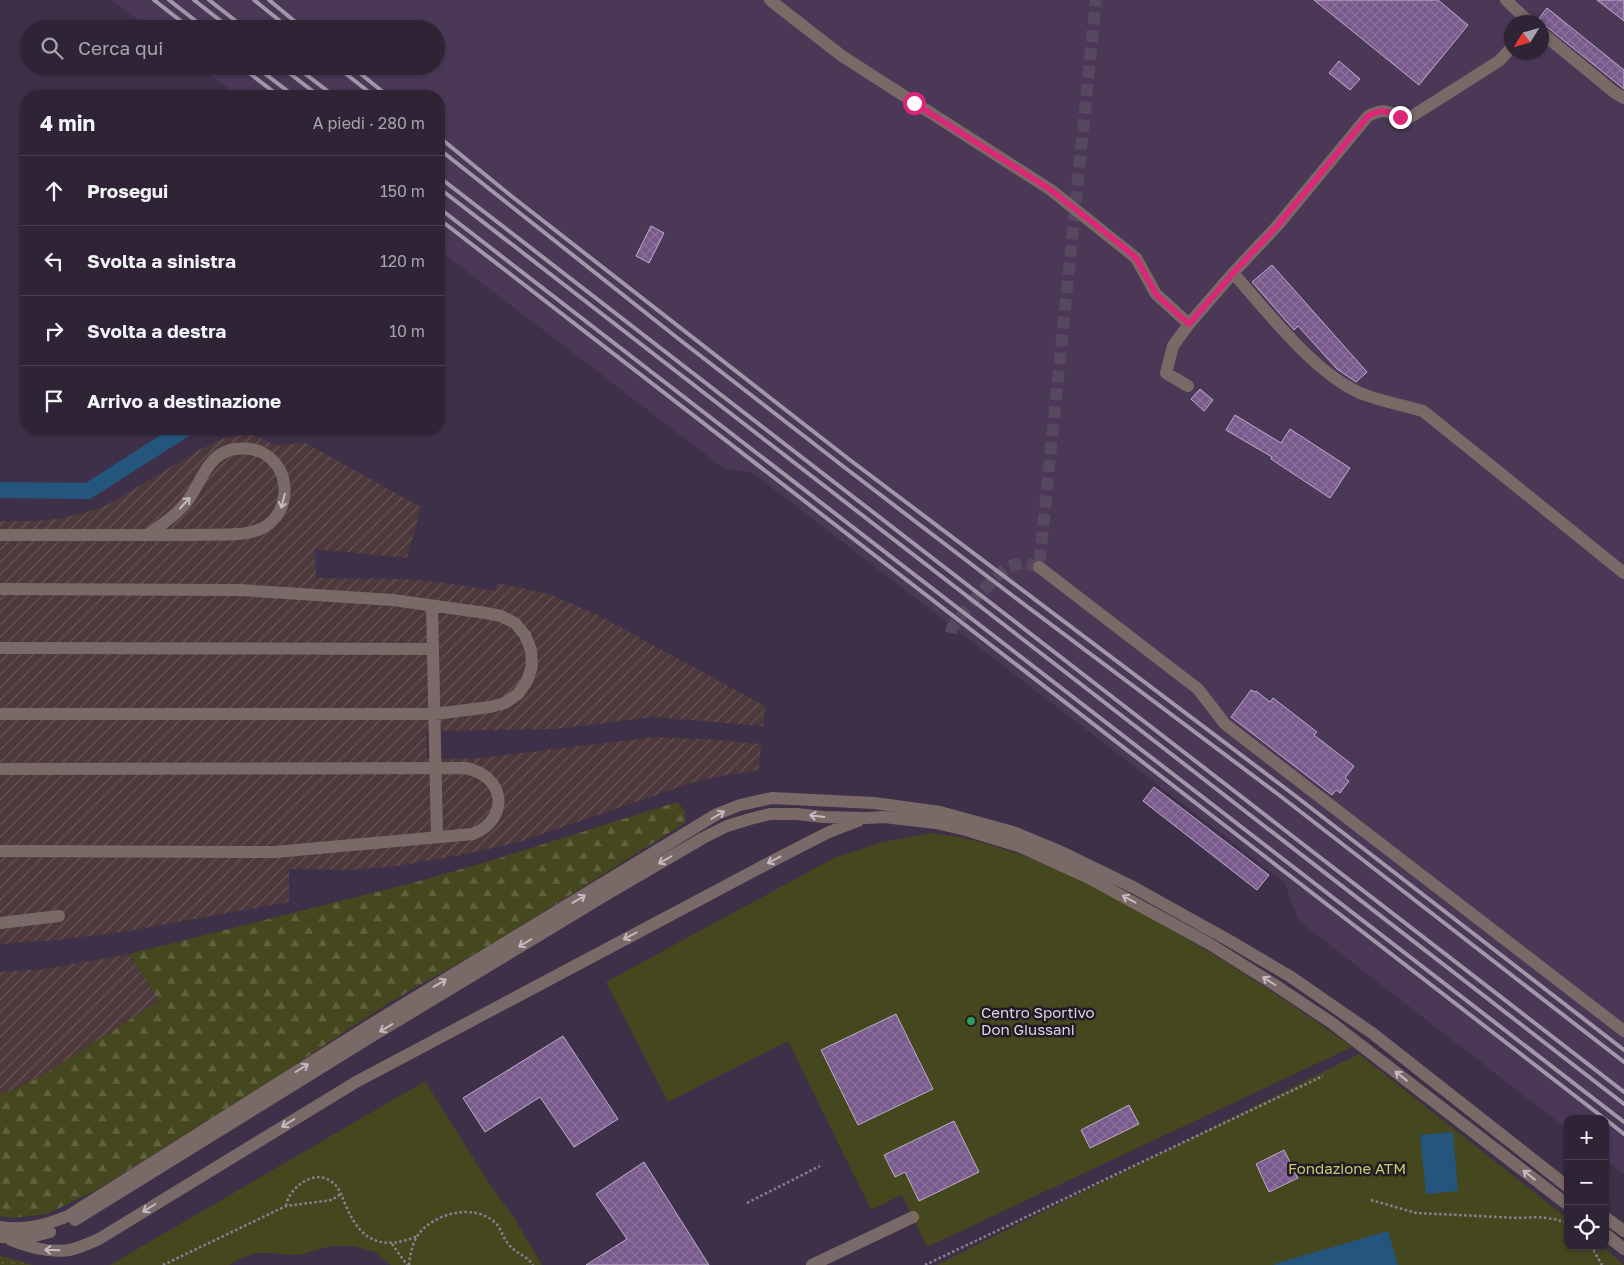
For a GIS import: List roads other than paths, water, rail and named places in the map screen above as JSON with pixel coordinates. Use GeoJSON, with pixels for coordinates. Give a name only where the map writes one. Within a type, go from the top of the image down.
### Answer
{"type":"FeatureCollection","features":[{"type":"Feature","properties":{"kind":"street"},"geometry":{"type":"LineString","coordinates":[[770,0],[842,56],[1051,190],[1136,258],[1156,294],[1189,324]]}},
{"type":"Feature","properties":{"kind":"street"},"geometry":{"type":"LineString","coordinates":[[1506,0],[1522,15]]}},
{"type":"Feature","properties":{"kind":"street"},"geometry":{"type":"LineString","coordinates":[[1549,39],[1624,98]]}},
{"type":"Feature","properties":{"kind":"street"},"geometry":{"type":"LineString","coordinates":[[1188,386],[1166,373],[1173,346],[1189,324],[1278,225],[1368,116],[1376,111],[1388,111],[1400,117],[1409,118],[1499,61],[1504,55]]}},
{"type":"Feature","properties":{"kind":"street"},"geometry":{"type":"LineString","coordinates":[[1233,273],[1302,350],[1339,381],[1359,392],[1389,403],[1422,411],[1624,573]]}},
{"type":"Feature","properties":{"kind":"street"},"geometry":{"type":"LineString","coordinates":[[0,535],[148,535],[244,533],[258,530],[271,522],[279,513],[284,502],[284,480],[280,470],[274,461],[256,450],[243,448],[229,450],[210,463],[190,498],[175,514],[148,535]]}},
{"type":"Feature","properties":{"kind":"street"},"geometry":{"type":"LineString","coordinates":[[1039,567],[1198,689],[1225,724],[1624,1031]]}},
{"type":"Feature","properties":{"kind":"street"},"geometry":{"type":"LineString","coordinates":[[0,589],[240,590],[393,600],[501,616],[515,624],[525,636],[531,650],[532,666],[528,681],[518,694],[505,703],[490,707],[434,714],[0,714]]}},
{"type":"Feature","properties":{"kind":"street"},"geometry":{"type":"LineString","coordinates":[[432,606],[437,837]]}},
{"type":"Feature","properties":{"kind":"street"},"geometry":{"type":"LineString","coordinates":[[0,648],[433,649]]}},
{"type":"Feature","properties":{"kind":"street"},"geometry":{"type":"LineString","coordinates":[[0,769],[465,768],[476,770],[486,776],[493,784],[497,793],[498,804],[496,814],[491,823],[483,830],[473,834],[275,852],[0,851]]}},
{"type":"Feature","properties":{"kind":"street"},"geometry":{"type":"LineString","coordinates":[[2,1234],[38,1226],[68,1216],[375,1022],[717,814],[740,805],[772,798],[874,803],[940,812],[1013,832],[1057,850],[1124,883],[1230,940],[1291,977],[1372,1033],[1564,1184]]}},
{"type":"Feature","properties":{"kind":"street"},"geometry":{"type":"LineString","coordinates":[[2,1234],[27,1238],[50,1232],[94,1210],[361,1043],[703,838],[727,826],[770,814],[824,817],[884,817],[936,824],[992,838],[1022,848],[1089,878],[1140,905],[1267,979],[1332,1023],[1564,1202]]}},
{"type":"Feature","properties":{"kind":"street"},"geometry":{"type":"LineString","coordinates":[[2,1234],[32,1248],[52,1251],[70,1250],[99,1239],[371,1073],[782,856],[829,832],[866,818]]}},
{"type":"Feature","properties":{"kind":"street"},"geometry":{"type":"LineString","coordinates":[[0,923],[59,916]]}},
{"type":"Feature","properties":{"kind":"street"},"geometry":{"type":"LineString","coordinates":[[812,1265],[913,1217]]}},
{"type":"Feature","properties":{"kind":"street"},"geometry":{"type":"LineString","coordinates":[[1609,1220],[1624,1231]]}},
{"type":"Feature","properties":{"kind":"street"},"geometry":{"type":"LineString","coordinates":[[1609,1237],[1624,1249]]}},
{"type":"Feature","properties":{"kind":"water"},"geometry":{"type":"Polygon","coordinates":[[[1453,1132],[1458,1191],[1426,1194],[1420,1135],[1453,1132]]]}},
{"type":"Feature","properties":{"kind":"water"},"geometry":{"type":"Polygon","coordinates":[[[1388,1231],[1398,1265],[1274,1264],[1388,1231]]]}},
{"type":"Feature","properties":{"kind":"waterway"},"geometry":{"type":"LineString","coordinates":[[0,490],[88,491],[176,435]]}},
{"type":"Feature","properties":{"kind":"tunnel"},"geometry":{"type":"LineString","coordinates":[[951,633],[952,628],[978,595],[1007,567],[1022,563],[1039,567],[1096,0]]}},
{"type":"Feature","properties":{"kind":"railway"},"geometry":{"type":"LineString","coordinates":[[154,0],[180,20]]}},
{"type":"Feature","properties":{"kind":"railway"},"geometry":{"type":"LineString","coordinates":[[169,0],[195,20]]}},
{"type":"Feature","properties":{"kind":"railway"},"geometry":{"type":"LineString","coordinates":[[194,0],[220,20]]}},
{"type":"Feature","properties":{"kind":"railway"},"geometry":{"type":"LineString","coordinates":[[209,0],[235,20]]}},
{"type":"Feature","properties":{"kind":"railway"},"geometry":{"type":"LineString","coordinates":[[254,0],[279,20]]}},
{"type":"Feature","properties":{"kind":"railway"},"geometry":{"type":"LineString","coordinates":[[269,0],[293,20]]}},
{"type":"Feature","properties":{"kind":"railway"},"geometry":{"type":"LineString","coordinates":[[252,75],[271,90]]}},
{"type":"Feature","properties":{"kind":"railway"},"geometry":{"type":"LineString","coordinates":[[267,75],[286,90]]}},
{"type":"Feature","properties":{"kind":"railway"},"geometry":{"type":"LineString","coordinates":[[292,75],[311,90]]}},
{"type":"Feature","properties":{"kind":"railway"},"geometry":{"type":"LineString","coordinates":[[307,75],[326,90]]}},
{"type":"Feature","properties":{"kind":"railway"},"geometry":{"type":"LineString","coordinates":[[347,75],[366,90]]}},
{"type":"Feature","properties":{"kind":"railway"},"geometry":{"type":"LineString","coordinates":[[362,75],[381,90]]}},
{"type":"Feature","properties":{"kind":"railway"},"geometry":{"type":"LineString","coordinates":[[445,142],[510,195],[850,460],[1289,791],[1624,1050]]}},
{"type":"Feature","properties":{"kind":"railway"},"geometry":{"type":"LineString","coordinates":[[445,154],[844,467],[1279,795],[1624,1062]]}},
{"type":"Feature","properties":{"kind":"railway"},"geometry":{"type":"LineString","coordinates":[[445,182],[1624,1092]]}},
{"type":"Feature","properties":{"kind":"railway"},"geometry":{"type":"LineString","coordinates":[[445,193],[1624,1104]]}},
{"type":"Feature","properties":{"kind":"railway"},"geometry":{"type":"LineString","coordinates":[[445,213],[1624,1122]]}},
{"type":"Feature","properties":{"kind":"railway"},"geometry":{"type":"LineString","coordinates":[[445,224],[1600,1115]]}},
{"type":"Feature","properties":{"kind":"railway"},"geometry":{"type":"LineString","coordinates":[[1609,1122],[1624,1134]]}},
{"type":"Feature","properties":{"kind":"place","name":"Centro Sportivo Don Giussani"},"geometry":{"type":"Point","coordinates":[971,1021]}},
{"type":"Feature","properties":{"kind":"park label","name":"Fondazione ATM"},"geometry":{"type":"Point","coordinates":[1347,1168]}}]}
